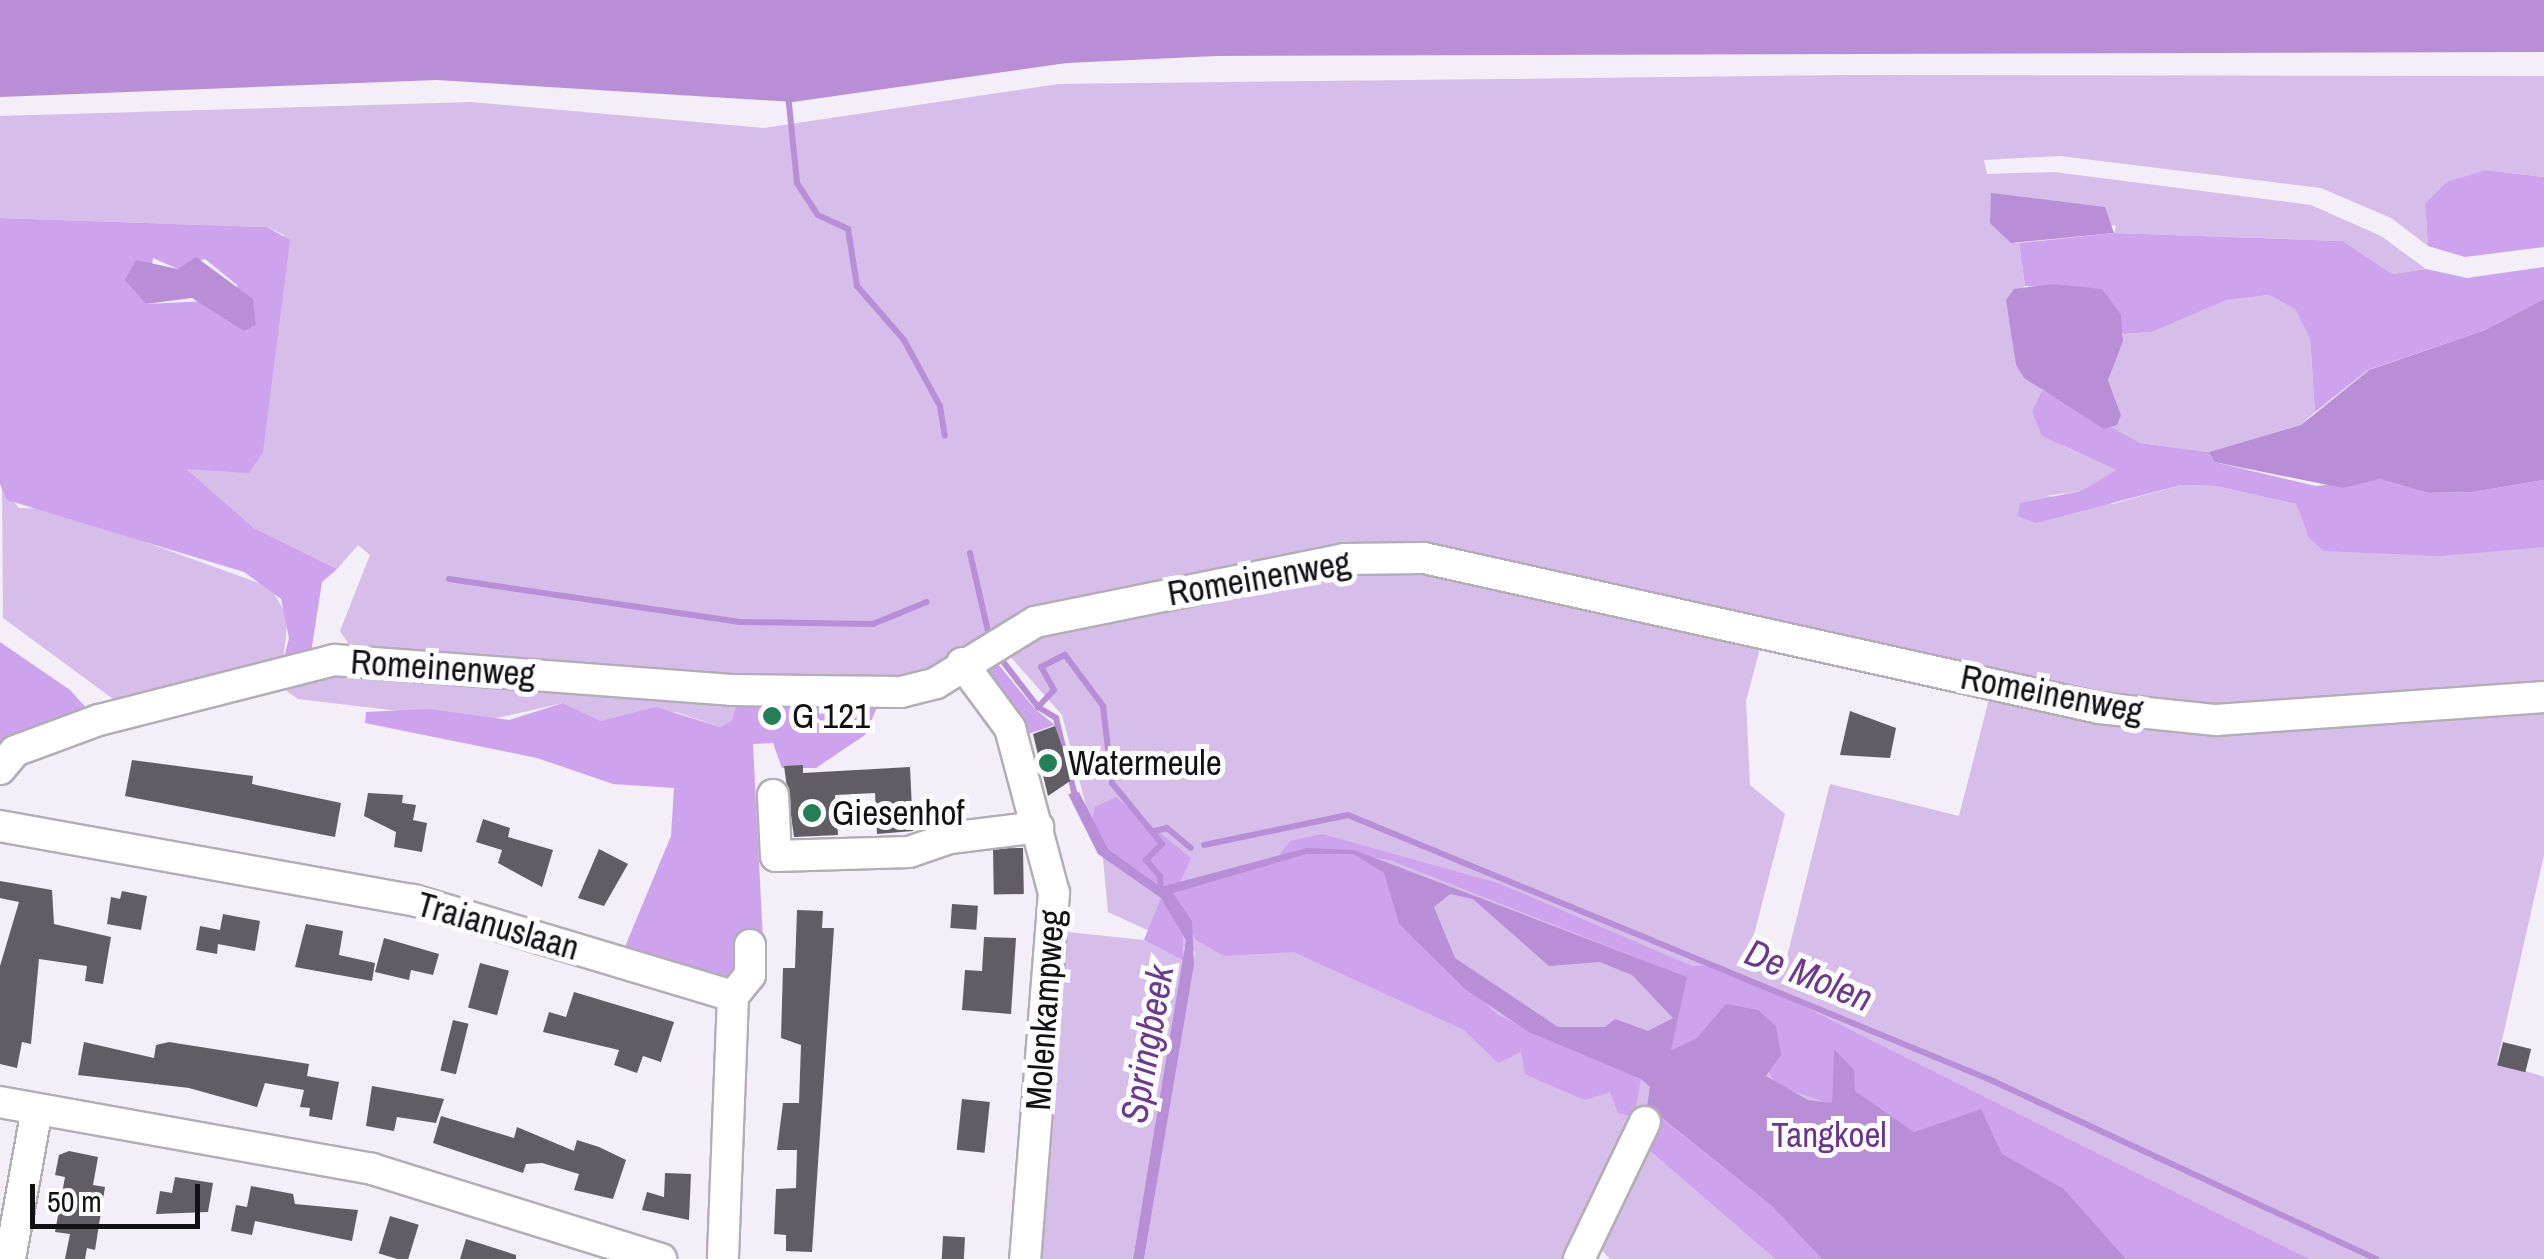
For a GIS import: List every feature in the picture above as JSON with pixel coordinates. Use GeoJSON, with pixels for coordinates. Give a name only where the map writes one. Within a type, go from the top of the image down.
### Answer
{"type":"FeatureCollection","features":[{"type":"Feature","properties":{"kind":"street","name":"Romeinenweg"},"geometry":{"type":"LineString","coordinates":[[0,769],[15,751],[99,720],[334,660],[833,694],[901,692],[936,683],[982,649],[1344,559],[1424,558],[2099,708],[2216,720],[2544,696]]}},
{"type":"Feature","properties":{"kind":"street","name":"Molenkampweg"},"geometry":{"type":"LineString","coordinates":[[982,649],[1010,728],[1054,893],[1025,1259]]}},
{"type":"Feature","properties":{"kind":"street"},"geometry":{"type":"LineString","coordinates":[[773,795],[776,856],[892,854],[1038,827]]}},
{"type":"Feature","properties":{"kind":"street","name":"Traianuslaan"},"geometry":{"type":"LineString","coordinates":[[0,826],[412,900],[732,996]]}},
{"type":"Feature","properties":{"kind":"street"},"geometry":{"type":"LineString","coordinates":[[722,1259],[732,996],[750,975],[750,945]]}},
{"type":"Feature","properties":{"kind":"street"},"geometry":{"type":"LineString","coordinates":[[0,1102],[372,1169],[661,1259]]}},
{"type":"Feature","properties":{"kind":"street"},"geometry":{"type":"LineString","coordinates":[[10,1259],[38,1110]]}},
{"type":"Feature","properties":{"kind":"street"},"geometry":{"type":"LineString","coordinates":[[1585,1256],[1645,1122]]}},
{"type":"Feature","properties":{"kind":"green space"},"geometry":{"type":"Polygon","coordinates":[[[1851,75],[2544,76],[2544,177],[2486,170],[2425,204],[2428,246],[2391,218],[2321,188],[2060,156],[1984,160],[1987,174],[2054,172],[2311,205],[2381,236],[2426,269],[2392,274],[2343,241],[2114,233],[2116,225],[2011,243],[2019,243],[2025,286],[2007,300],[2016,365],[2042,390],[2032,411],[2063,446],[2116,470],[2081,491],[2046,496],[2113,504],[2181,485],[2216,486],[2296,504],[2309,538],[2544,547],[2544,689],[2229,709],[2100,693],[1422,544],[1024,613],[920,673],[875,684],[352,649],[340,631],[370,555],[358,545],[337,569],[254,528],[184,468],[205,470],[284,235],[267,227],[0,218],[0,116],[471,102],[764,128],[1059,84],[1851,75]]]}},
{"type":"Feature","properties":{"kind":"green space"},"geometry":{"type":"Polygon","coordinates":[[[2269,295],[2295,309],[2310,339],[2315,412],[2301,425],[2209,452],[2140,443],[2104,429],[2121,415],[2108,380],[2123,334],[2152,332],[2227,300],[2269,295]]]}},
{"type":"Feature","properties":{"kind":"green space"},"geometry":{"type":"Polygon","coordinates":[[[2,487],[19,508],[54,509],[270,587],[288,617],[283,662],[120,704],[3,618],[2,487]]]}},
{"type":"Feature","properties":{"kind":"green space"},"geometry":{"type":"Polygon","coordinates":[[[1407,566],[1762,641],[1746,701],[1750,785],[1785,814],[1749,954],[1783,973],[1830,784],[1959,816],[1990,695],[2054,711],[2544,704],[2544,855],[2497,1062],[2544,1077],[2544,1259],[1784,1259],[1633,1136],[1572,1259],[1144,1259],[1195,952],[1108,912],[1098,806],[1091,824],[1062,715],[1001,646],[1359,569],[1407,566]]]}},
{"type":"Feature","properties":{"kind":"green space"},"geometry":{"type":"Polygon","coordinates":[[[340,667],[739,697],[731,721],[720,727],[676,712],[601,721],[563,703],[483,721],[298,699],[273,681],[340,667]]]}},
{"type":"Feature","properties":{"kind":"green space"},"geometry":{"type":"Polygon","coordinates":[[[1058,931],[1144,940],[1184,961],[1133,1259],[1035,1259],[1058,931]]]}},
{"type":"Feature","properties":{"kind":"green space"},"geometry":{"type":"Polygon","coordinates":[[[1643,1145],[1775,1259],[1610,1259],[1595,1243],[1643,1145]]]}},
{"type":"Feature","properties":{"kind":"shaded area"},"geometry":{"type":"Polygon","coordinates":[[[0,0],[2544,0],[2544,52],[1216,56],[1067,63],[793,102],[437,80],[0,97],[0,0]]]}},
{"type":"Feature","properties":{"kind":"shaded area"},"geometry":{"type":"Polygon","coordinates":[[[2486,170],[2544,177],[2544,247],[2465,257],[2428,246],[2425,204],[2447,182],[2486,170]]]}},
{"type":"Feature","properties":{"kind":"shaded area"},"geometry":{"type":"Polygon","coordinates":[[[1991,193],[2105,207],[2114,233],[2011,243],[1990,223],[1991,193]]]}},
{"type":"Feature","properties":{"kind":"shaded area"},"geometry":{"type":"Polygon","coordinates":[[[0,218],[267,227],[290,240],[263,452],[249,473],[186,469],[254,528],[337,569],[322,582],[311,653],[283,662],[289,638],[281,599],[244,572],[7,500],[0,484],[0,218]],[[153,258],[146,304],[205,301],[244,331],[237,285],[205,259],[178,269],[153,258]]]}},
{"type":"Feature","properties":{"kind":"shaded area"},"geometry":{"type":"Polygon","coordinates":[[[2114,233],[2343,241],[2392,274],[2426,269],[2467,278],[2544,267],[2544,299],[2485,330],[2368,370],[2315,412],[2310,339],[2295,309],[2269,295],[2227,300],[2152,332],[2123,334],[2102,290],[2025,286],[2019,243],[2114,233]]]}},
{"type":"Feature","properties":{"kind":"shaded area"},"geometry":{"type":"Polygon","coordinates":[[[196,257],[253,299],[256,325],[244,331],[192,298],[146,304],[125,280],[136,260],[178,269],[196,257]]]}},
{"type":"Feature","properties":{"kind":"shaded area"},"geometry":{"type":"Polygon","coordinates":[[[2052,284],[2102,289],[2121,315],[2123,341],[2108,380],[2121,415],[2117,425],[2104,429],[2024,378],[2016,365],[2006,300],[2014,289],[2052,284]]]}},
{"type":"Feature","properties":{"kind":"shaded area"},"geometry":{"type":"Polygon","coordinates":[[[2544,299],[2544,480],[2473,492],[2428,493],[2379,479],[2343,488],[2214,462],[2209,452],[2301,425],[2369,370],[2485,330],[2544,299]]]}},
{"type":"Feature","properties":{"kind":"shaded area"},"geometry":{"type":"Polygon","coordinates":[[[2042,390],[2140,443],[2209,452],[2214,462],[2316,486],[2379,479],[2428,493],[2473,492],[2544,480],[2544,547],[2439,556],[2324,551],[2309,538],[2296,504],[2216,486],[2181,485],[2036,523],[2018,516],[2020,503],[2081,491],[2116,470],[2042,436],[2032,411],[2042,390]]]}},
{"type":"Feature","properties":{"kind":"shaded area"},"geometry":{"type":"Polygon","coordinates":[[[0,642],[70,690],[90,712],[0,752],[0,642]]]}},
{"type":"Feature","properties":{"kind":"shaded area"},"geometry":{"type":"Polygon","coordinates":[[[993,658],[1035,709],[1055,725],[1025,735],[981,674],[993,658]]]}},
{"type":"Feature","properties":{"kind":"shaded area"},"geometry":{"type":"Polygon","coordinates":[[[739,697],[879,703],[865,735],[816,768],[782,768],[773,743],[753,744],[763,940],[732,981],[624,949],[671,836],[674,788],[613,784],[537,758],[365,723],[366,712],[428,709],[509,720],[563,703],[601,721],[656,707],[720,727],[731,721],[739,697]]]}},
{"type":"Feature","properties":{"kind":"shaded area","name":"Tangkoel"},"geometry":{"type":"Polygon","coordinates":[[[1079,792],[1108,849],[1161,887],[1306,848],[1354,850],[1687,977],[1671,1050],[1697,1038],[1726,1004],[1758,1010],[1776,1026],[1781,1055],[1766,1076],[1808,1100],[1832,1103],[1834,1049],[1854,1070],[1855,1091],[1914,1132],[1981,1109],[2002,1154],[2064,1189],[2126,1259],[1822,1259],[1772,1206],[1647,1106],[1650,1087],[1641,1079],[1529,1032],[1465,989],[1399,924],[1384,873],[1353,854],[1307,854],[1173,893],[1192,921],[1194,964],[1144,1259],[1133,1259],[1186,940],[1161,898],[1098,854],[1068,794],[1079,792]],[[1450,894],[1434,907],[1455,958],[1558,1027],[1605,1027],[1615,1019],[1648,1031],[1673,1018],[1632,975],[1600,962],[1549,966],[1473,899],[1450,894]]]}},
{"type":"Feature","properties":{"kind":"shaded area"},"geometry":{"type":"Polygon","coordinates":[[[1116,797],[1191,858],[1180,883],[1162,887],[1108,849],[1091,824],[1095,807],[1116,797]]]}},
{"type":"Feature","properties":{"kind":"shaded area"},"geometry":{"type":"Polygon","coordinates":[[[1322,834],[1498,883],[1692,966],[1721,965],[2309,1259],[2126,1259],[2064,1189],[2001,1154],[1981,1109],[1914,1132],[1854,1091],[1834,1050],[1832,1104],[1776,1086],[1766,1066],[1697,1038],[1670,1050],[1686,977],[1390,860],[1306,848],[1279,856],[1290,841],[1322,834]]]}},
{"type":"Feature","properties":{"kind":"shaded area"},"geometry":{"type":"Polygon","coordinates":[[[1307,854],[1353,854],[1384,873],[1399,924],[1498,1015],[1641,1079],[1634,1117],[1618,1113],[1610,1092],[1585,1100],[1538,1080],[1525,1074],[1521,1052],[1498,1063],[1464,1030],[1294,952],[1224,956],[1196,940],[1172,893],[1307,854]]]}},
{"type":"Feature","properties":{"kind":"shaded area"},"geometry":{"type":"Polygon","coordinates":[[[1161,898],[1182,922],[1184,961],[1144,940],[1161,898]]]}},
{"type":"Feature","properties":{"kind":"shaded area"},"geometry":{"type":"Polygon","coordinates":[[[1657,1115],[1772,1206],[1822,1259],[1775,1259],[1643,1145],[1657,1115]]]}},
{"type":"Feature","properties":{"kind":"building"},"geometry":{"type":"Polygon","coordinates":[[[1850,711],[1896,728],[1890,758],[1840,755],[1850,711]]]}},
{"type":"Feature","properties":{"kind":"building","name":"Watermeule"},"geometry":{"type":"Polygon","coordinates":[[[1055,726],[1073,779],[1048,796],[1033,734],[1055,726]]]}},
{"type":"Feature","properties":{"kind":"building"},"geometry":{"type":"Polygon","coordinates":[[[132,760],[253,776],[252,784],[341,803],[335,837],[125,796],[132,760]]]}},
{"type":"Feature","properties":{"kind":"building","name":"Giesenhof"},"geometry":{"type":"Polygon","coordinates":[[[803,765],[803,773],[910,767],[913,831],[877,834],[875,793],[835,795],[838,835],[794,837],[784,766],[803,765]]]}},
{"type":"Feature","properties":{"kind":"building"},"geometry":{"type":"Polygon","coordinates":[[[368,793],[403,795],[402,803],[416,805],[413,820],[427,823],[422,852],[394,847],[396,832],[364,816],[368,793]]]}},
{"type":"Feature","properties":{"kind":"building"},"geometry":{"type":"Polygon","coordinates":[[[483,819],[510,828],[508,837],[553,850],[542,887],[498,863],[502,850],[476,842],[483,819]]]}},
{"type":"Feature","properties":{"kind":"building"},"geometry":{"type":"Polygon","coordinates":[[[1023,848],[1024,894],[994,895],[993,849],[1023,848]]]}},
{"type":"Feature","properties":{"kind":"building"},"geometry":{"type":"Polygon","coordinates":[[[599,849],[628,864],[604,906],[578,898],[599,849]]]}},
{"type":"Feature","properties":{"kind":"building"},"geometry":{"type":"Polygon","coordinates":[[[0,881],[52,890],[54,924],[111,937],[103,984],[85,981],[87,966],[39,959],[31,1044],[22,1042],[17,1068],[0,1064],[0,966],[19,902],[0,898],[0,881]]]}},
{"type":"Feature","properties":{"kind":"building"},"geometry":{"type":"Polygon","coordinates":[[[122,891],[147,896],[141,930],[107,924],[111,897],[120,899],[122,891]]]}},
{"type":"Feature","properties":{"kind":"building"},"geometry":{"type":"Polygon","coordinates":[[[952,904],[978,906],[976,930],[950,928],[952,904]]]}},
{"type":"Feature","properties":{"kind":"building"},"geometry":{"type":"Polygon","coordinates":[[[797,910],[823,911],[822,928],[834,928],[812,1252],[786,1251],[786,1235],[774,1234],[776,1189],[796,1188],[797,1150],[777,1150],[783,1103],[799,1103],[801,1045],[781,1038],[783,968],[795,968],[797,910]]]}},
{"type":"Feature","properties":{"kind":"building"},"geometry":{"type":"Polygon","coordinates":[[[223,914],[260,921],[255,951],[218,944],[217,954],[196,950],[200,926],[220,930],[223,914]]]}},
{"type":"Feature","properties":{"kind":"building"},"geometry":{"type":"Polygon","coordinates":[[[306,924],[343,931],[339,955],[375,963],[372,981],[295,967],[306,924]]]}},
{"type":"Feature","properties":{"kind":"building"},"geometry":{"type":"Polygon","coordinates":[[[984,937],[1016,938],[1011,1014],[962,1010],[965,970],[982,971],[984,937]]]}},
{"type":"Feature","properties":{"kind":"building"},"geometry":{"type":"Polygon","coordinates":[[[384,938],[439,954],[433,975],[411,970],[409,980],[375,972],[384,938]]]}},
{"type":"Feature","properties":{"kind":"building"},"geometry":{"type":"Polygon","coordinates":[[[480,963],[509,971],[497,1015],[468,1007],[480,963]]]}},
{"type":"Feature","properties":{"kind":"building"},"geometry":{"type":"Polygon","coordinates":[[[574,992],[674,1022],[661,1062],[643,1056],[637,1073],[614,1065],[619,1050],[543,1032],[549,1012],[566,1017],[574,992]]]}},
{"type":"Feature","properties":{"kind":"building"},"geometry":{"type":"Polygon","coordinates":[[[453,1020],[469,1024],[456,1074],[440,1070],[453,1020]]]}},
{"type":"Feature","properties":{"kind":"building"},"geometry":{"type":"Polygon","coordinates":[[[84,1042],[154,1058],[156,1045],[169,1042],[309,1064],[307,1076],[339,1082],[332,1120],[309,1116],[310,1108],[300,1107],[304,1090],[265,1083],[257,1107],[189,1088],[78,1075],[84,1042]]]}},
{"type":"Feature","properties":{"kind":"building"},"geometry":{"type":"Polygon","coordinates":[[[2503,1042],[2531,1049],[2525,1072],[2497,1065],[2503,1042]]]}},
{"type":"Feature","properties":{"kind":"building"},"geometry":{"type":"Polygon","coordinates":[[[372,1086],[444,1099],[436,1123],[397,1117],[394,1131],[366,1126],[372,1086]]]}},
{"type":"Feature","properties":{"kind":"building"},"geometry":{"type":"Polygon","coordinates":[[[962,1099],[990,1102],[985,1153],[957,1150],[962,1099]]]}},
{"type":"Feature","properties":{"kind":"building"},"geometry":{"type":"Polygon","coordinates":[[[441,1116],[514,1138],[517,1127],[574,1151],[577,1140],[626,1160],[613,1199],[574,1190],[579,1174],[542,1163],[526,1164],[523,1173],[433,1143],[441,1116]]]}},
{"type":"Feature","properties":{"kind":"building"},"geometry":{"type":"Polygon","coordinates":[[[69,1151],[98,1157],[93,1185],[105,1187],[95,1250],[87,1248],[85,1259],[65,1259],[70,1234],[55,1232],[65,1177],[55,1175],[59,1155],[69,1151]]]}},
{"type":"Feature","properties":{"kind":"building"},"geometry":{"type":"Polygon","coordinates":[[[665,1173],[691,1174],[689,1220],[642,1210],[647,1192],[664,1197],[665,1173]]]}},
{"type":"Feature","properties":{"kind":"building"},"geometry":{"type":"Polygon","coordinates":[[[175,1177],[213,1183],[208,1212],[156,1214],[160,1191],[172,1193],[175,1177]]]}},
{"type":"Feature","properties":{"kind":"building"},"geometry":{"type":"Polygon","coordinates":[[[251,1186],[293,1194],[295,1204],[358,1210],[352,1241],[255,1221],[252,1235],[231,1231],[236,1205],[247,1207],[251,1186]]]}},
{"type":"Feature","properties":{"kind":"building"},"geometry":{"type":"Polygon","coordinates":[[[390,1216],[419,1225],[408,1259],[379,1253],[390,1216]]]}},
{"type":"Feature","properties":{"kind":"building"},"geometry":{"type":"Polygon","coordinates":[[[943,1236],[965,1237],[964,1259],[942,1259],[943,1236]]]}},
{"type":"Feature","properties":{"kind":"building"},"geometry":{"type":"Polygon","coordinates":[[[466,1239],[516,1255],[516,1259],[460,1259],[466,1239]]]}},
{"type":"Feature","properties":{"kind":"waterway","name":"Springbeek"},"geometry":{"type":"LineString","coordinates":[[788,94],[797,183],[818,215],[848,229],[857,286],[904,340],[940,406],[945,436]]}},
{"type":"Feature","properties":{"kind":"waterway","name":"Springbeek"},"geometry":{"type":"LineString","coordinates":[[970,553],[990,640]]}},
{"type":"Feature","properties":{"kind":"waterway"},"geometry":{"type":"LineString","coordinates":[[449,579],[740,622],[873,624],[927,602]]}},
{"type":"Feature","properties":{"kind":"waterway","name":"Springbeek"},"geometry":{"type":"LineString","coordinates":[[998,655],[1038,707],[1056,718],[1076,800]]}},
{"type":"Feature","properties":{"kind":"waterway"},"geometry":{"type":"LineString","coordinates":[[1038,707],[1054,690],[1041,667],[1065,655],[1103,706],[1112,783],[1162,844],[1146,860],[1160,876],[1161,891]]}},
{"type":"Feature","properties":{"kind":"waterway","name":"De Molen"},"geometry":{"type":"LineString","coordinates":[[1204,845],[1348,815],[1993,1081],[2377,1259]]}},
{"type":"Feature","properties":{"kind":"waterway","name":"De Molen"},"geometry":{"type":"LineString","coordinates":[[1155,831],[1167,828],[1191,848]]}},
{"type":"Feature","properties":{"kind":"place","name":"G 121"},"geometry":{"type":"Point","coordinates":[772,716]}},
{"type":"Feature","properties":{"kind":"place","name":"Watermeule"},"geometry":{"type":"Point","coordinates":[1048,763]}},
{"type":"Feature","properties":{"kind":"place","name":"Giesenhof"},"geometry":{"type":"Point","coordinates":[812,813]}}]}
